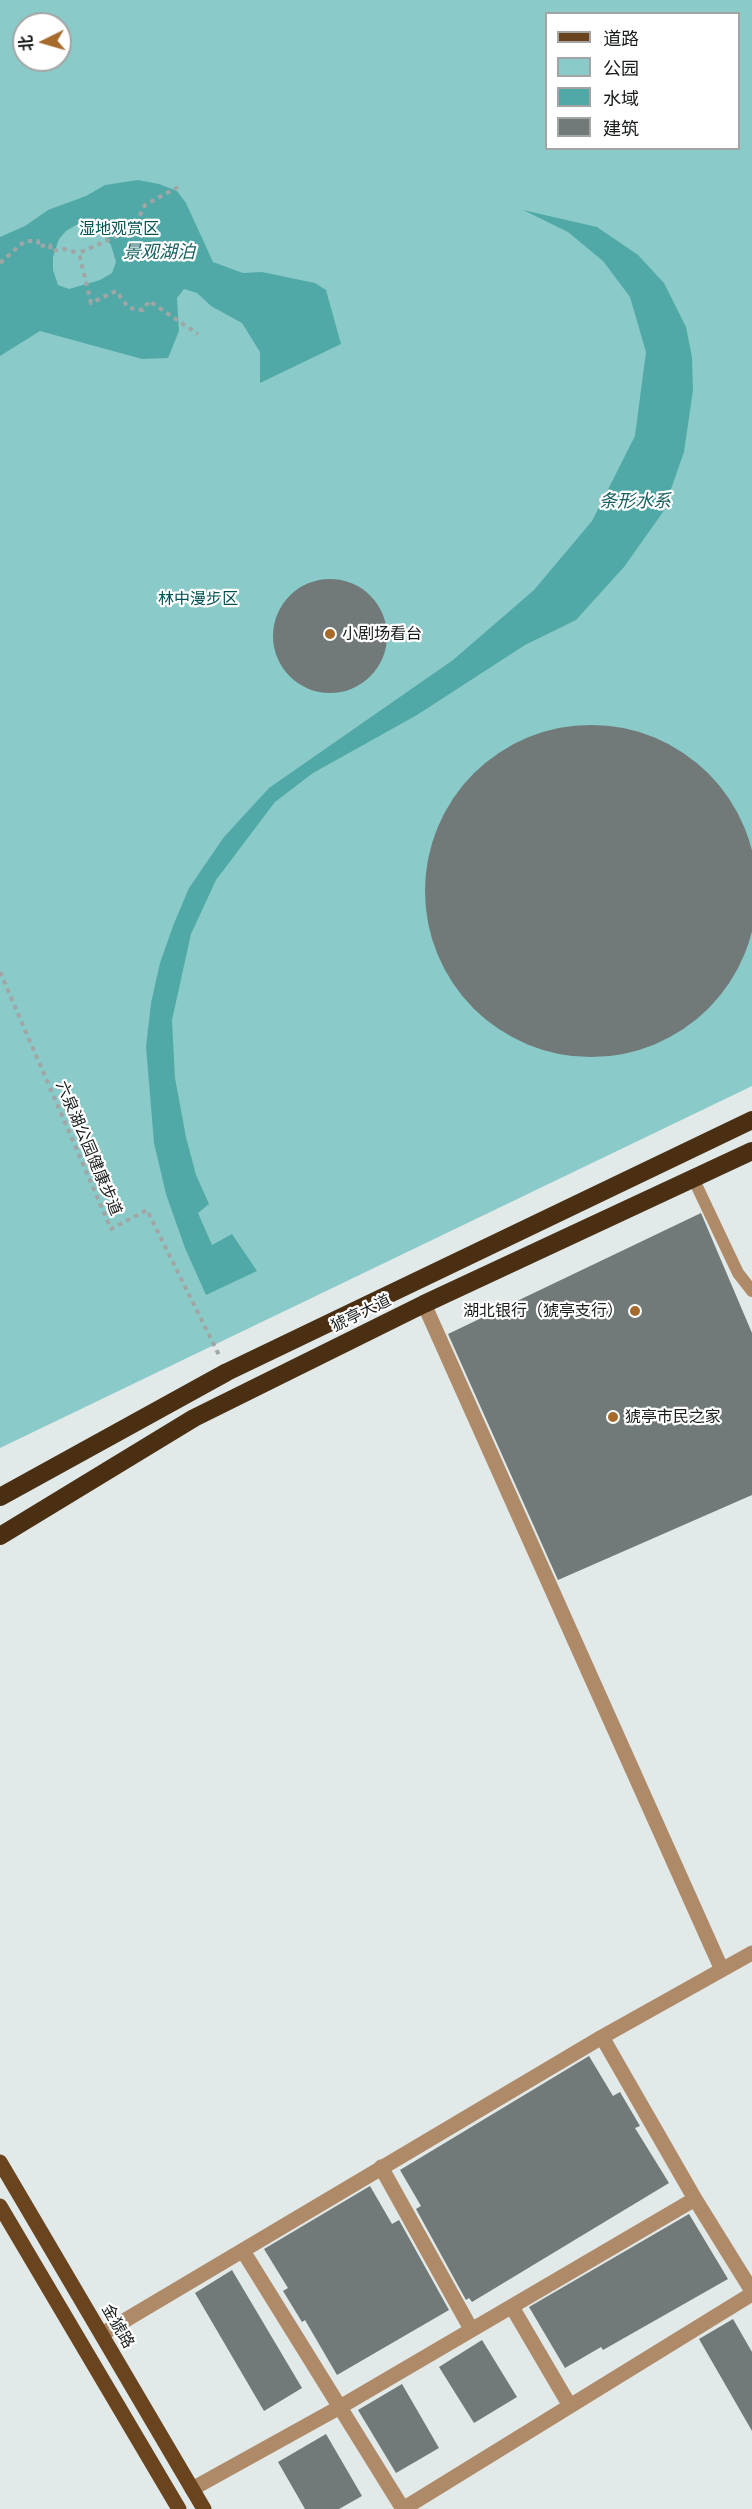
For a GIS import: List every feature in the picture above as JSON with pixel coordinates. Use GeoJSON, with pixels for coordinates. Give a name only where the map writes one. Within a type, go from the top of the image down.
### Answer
{"type":"FeatureCollection","features":[{"type":"Feature","properties":{"kind":"highway","name":"猇亭大道"},"geometry":{"type":"LineString","coordinates":[[0,1497],[227,1372],[752,1120]]}},
{"type":"Feature","properties":{"kind":"highway","name":"猇亭大道"},"geometry":{"type":"LineString","coordinates":[[0,1536],[194,1418],[424,1304],[752,1151]]}},
{"type":"Feature","properties":{"kind":"main road","name":"金猇路"},"geometry":{"type":"LineString","coordinates":[[0,2162],[204,2509]]}},
{"type":"Feature","properties":{"kind":"main road"},"geometry":{"type":"LineString","coordinates":[[0,2206],[179,2509]]}},
{"type":"Feature","properties":{"kind":"street"},"geometry":{"type":"LineString","coordinates":[[424,1304],[722,1970]]}},
{"type":"Feature","properties":{"kind":"street"},"geometry":{"type":"LineString","coordinates":[[102,2334],[602,2037],[752,1953]]}},
{"type":"Feature","properties":{"kind":"street"},"geometry":{"type":"LineString","coordinates":[[243,2251],[403,2509],[752,2292],[695,2199],[602,2037]]}},
{"type":"Feature","properties":{"kind":"street"},"geometry":{"type":"LineString","coordinates":[[381,2167],[471,2329]]}},
{"type":"Feature","properties":{"kind":"street"},"geometry":{"type":"LineString","coordinates":[[192,2488],[340,2407],[695,2199]]}},
{"type":"Feature","properties":{"kind":"street"},"geometry":{"type":"LineString","coordinates":[[512,2307],[570,2406]]}},
{"type":"Feature","properties":{"kind":"lane"},"geometry":{"type":"LineString","coordinates":[[693,1178],[738,1273],[752,1291]]}},
{"type":"Feature","properties":{"kind":"path"},"geometry":{"type":"LineString","coordinates":[[0,263],[26,241],[38,241],[38,246],[50,245],[51,251],[64,249],[79,254],[133,229],[145,205],[178,187]]}},
{"type":"Feature","properties":{"kind":"path"},"geometry":{"type":"LineString","coordinates":[[79,254],[91,303],[116,291],[129,308],[143,310],[149,301],[198,334]]}},
{"type":"Feature","properties":{"kind":"path","name":"六泉湖公园健康步道"},"geometry":{"type":"LineString","coordinates":[[0,972],[111,1229],[147,1210],[227,1372]]}},
{"type":"Feature","properties":{"kind":"green space"},"geometry":{"type":"Polygon","coordinates":[[[0,0],[752,0],[752,1086],[0,1448],[0,0]]]}},
{"type":"Feature","properties":{"kind":"water","name":"景观湖泊"},"geometry":{"type":"Polygon","coordinates":[[[138,180],[159,184],[177,191],[186,203],[213,262],[243,273],[262,272],[315,283],[326,290],[341,344],[260,383],[260,352],[242,323],[211,306],[197,293],[184,289],[177,298],[179,331],[168,358],[142,359],[40,331],[0,356],[0,237],[25,226],[48,210],[86,196],[105,185],[138,180]],[[76,225],[59,239],[53,257],[53,270],[58,285],[69,289],[100,280],[112,273],[116,262],[111,245],[97,228],[76,225]]]}},
{"type":"Feature","properties":{"kind":"water","name":"条形水系"},"geometry":{"type":"Polygon","coordinates":[[[523,210],[597,227],[638,255],[664,283],[686,327],[692,357],[693,390],[684,452],[663,512],[624,567],[576,620],[525,645],[417,715],[313,773],[275,802],[216,880],[191,934],[172,1020],[175,1078],[196,1175],[209,1204],[198,1213],[212,1245],[232,1234],[257,1271],[206,1295],[185,1248],[166,1194],[154,1143],[146,1047],[151,1003],[160,963],[189,888],[224,837],[269,788],[453,660],[534,590],[592,521],[635,436],[646,352],[630,297],[603,261],[568,232],[523,210]]]}},
{"type":"Feature","properties":{"kind":"building","name":"小剧场看台"},"geometry":{"type":"Polygon","coordinates":[[[330,579],[352,583],[370,596],[383,614],[387,636],[383,658],[370,676],[352,689],[330,693],[308,689],[290,676],[277,658],[273,636],[277,614],[290,596],[308,583],[330,579]]]}},
{"type":"Feature","properties":{"kind":"building"},"geometry":{"type":"Polygon","coordinates":[[[575,725],[607,725],[655,737],[697,762],[720,785],[738,813],[753,855],[753,927],[745,955],[720,997],[709,1009],[697,1020],[655,1045],[607,1057],[575,1057],[527,1045],[485,1020],[473,1009],[462,997],[437,955],[425,907],[425,875],[437,827],[462,785],[473,773],[485,762],[527,737],[575,725]]]}},
{"type":"Feature","properties":{"kind":"building","name":"猇亭市民之家"},"geometry":{"type":"Polygon","coordinates":[[[701,1213],[752,1333],[752,1495],[558,1580],[448,1334],[701,1213]]]}},
{"type":"Feature","properties":{"kind":"building"},"geometry":{"type":"Polygon","coordinates":[[[589,2056],[613,2096],[620,2092],[640,2126],[635,2128],[669,2183],[472,2302],[469,2298],[466,2300],[416,2209],[421,2206],[400,2170],[589,2056]]]}},
{"type":"Feature","properties":{"kind":"building"},"geometry":{"type":"Polygon","coordinates":[[[370,2186],[392,2224],[399,2220],[449,2310],[337,2375],[305,2320],[302,2322],[283,2291],[288,2288],[264,2249],[370,2186]]]}},
{"type":"Feature","properties":{"kind":"building"},"geometry":{"type":"Polygon","coordinates":[[[689,2214],[728,2279],[603,2350],[601,2347],[565,2368],[529,2307],[689,2214]]]}},
{"type":"Feature","properties":{"kind":"building"},"geometry":{"type":"Polygon","coordinates":[[[232,2270],[302,2388],[264,2411],[195,2293],[232,2270]]]}},
{"type":"Feature","properties":{"kind":"building"},"geometry":{"type":"Polygon","coordinates":[[[733,2319],[752,2352],[752,2431],[699,2339],[733,2319]]]}},
{"type":"Feature","properties":{"kind":"building"},"geometry":{"type":"Polygon","coordinates":[[[482,2340],[517,2397],[474,2423],[439,2367],[482,2340]]]}},
{"type":"Feature","properties":{"kind":"building"},"geometry":{"type":"Polygon","coordinates":[[[402,2384],[439,2448],[396,2473],[358,2410],[402,2384]]]}},
{"type":"Feature","properties":{"kind":"building"},"geometry":{"type":"Polygon","coordinates":[[[326,2434],[362,2496],[339,2509],[305,2509],[278,2462],[326,2434]]]}},
{"type":"Feature","properties":{"kind":"place","name":"小剧场看台"},"geometry":{"type":"Point","coordinates":[330,634]}},
{"type":"Feature","properties":{"kind":"place","name":"湖北银行（猇亭支行）"},"geometry":{"type":"Point","coordinates":[635,1311]}},
{"type":"Feature","properties":{"kind":"place","name":"猇亭市民之家"},"geometry":{"type":"Point","coordinates":[613,1417]}},
{"type":"Feature","properties":{"kind":"park label","name":"湿地观赏区"},"geometry":{"type":"Point","coordinates":[119,229]}},
{"type":"Feature","properties":{"kind":"park label","name":"林中漫步区"},"geometry":{"type":"Point","coordinates":[198,599]}}]}
